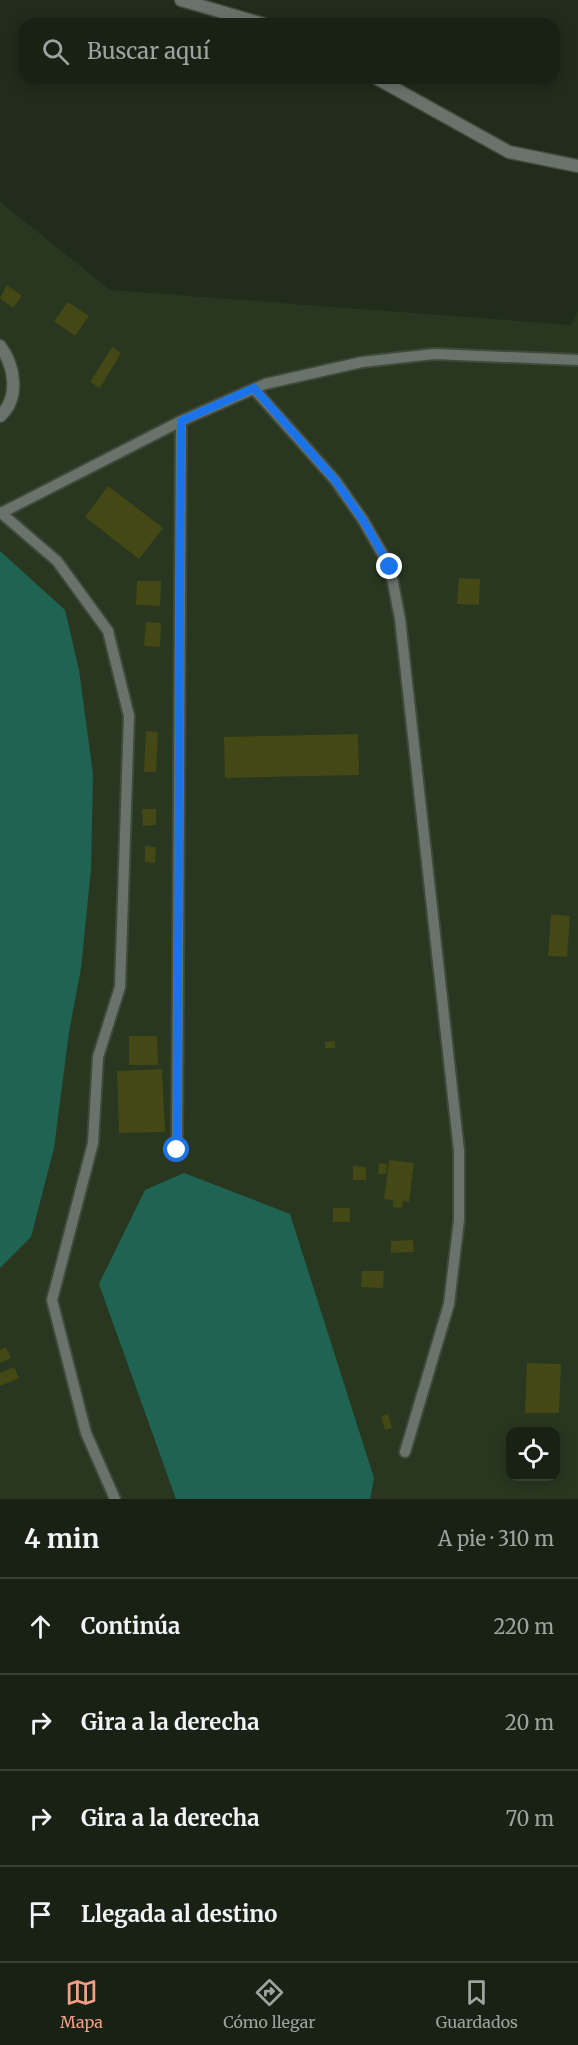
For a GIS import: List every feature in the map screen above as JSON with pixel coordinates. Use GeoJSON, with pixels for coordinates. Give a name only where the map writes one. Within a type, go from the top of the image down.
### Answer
{"type":"FeatureCollection","features":[{"type":"Feature","properties":{"kind":"street"},"geometry":{"type":"LineString","coordinates":[[181,0],[242,18]]}},
{"type":"Feature","properties":{"kind":"street"},"geometry":{"type":"LineString","coordinates":[[386,84],[509,152],[578,166]]}},
{"type":"Feature","properties":{"kind":"street"},"geometry":{"type":"LineString","coordinates":[[0,346],[10,359],[14,384],[8,409],[0,416]]}},
{"type":"Feature","properties":{"kind":"lane"},"geometry":{"type":"LineString","coordinates":[[115,1499],[86,1433],[52,1300],[93,1143],[98,1057],[120,987],[129,716],[108,631],[57,561],[1,513],[181,421],[254,388],[362,362],[434,354],[578,360]]}},
{"type":"Feature","properties":{"kind":"lane"},"geometry":{"type":"LineString","coordinates":[[254,388],[335,480],[363,520],[390,567],[400,619],[459,1150],[459,1220],[448,1304],[405,1452]]}},
{"type":"Feature","properties":{"kind":"lane"},"geometry":{"type":"LineString","coordinates":[[177,1150],[181,421]]}},
{"type":"Feature","properties":{"kind":"shaded area"},"geometry":{"type":"Polygon","coordinates":[[[0,202],[110,290],[571,325],[578,311],[578,1499],[0,1499],[0,202]]]}},
{"type":"Feature","properties":{"kind":"water"},"geometry":{"type":"Polygon","coordinates":[[[0,551],[65,610],[79,670],[93,774],[91,869],[81,968],[69,1032],[54,1148],[31,1237],[0,1268],[0,551]]]}},
{"type":"Feature","properties":{"kind":"water"},"geometry":{"type":"Polygon","coordinates":[[[184,1173],[290,1214],[374,1478],[370,1499],[176,1499],[99,1284],[145,1190],[184,1173]]]}},
{"type":"Feature","properties":{"kind":"building"},"geometry":{"type":"Polygon","coordinates":[[[7,285],[22,296],[13,308],[0,298],[7,285]]]}},
{"type":"Feature","properties":{"kind":"building"},"geometry":{"type":"Polygon","coordinates":[[[68,302],[89,316],[75,336],[54,321],[68,302]]]}},
{"type":"Feature","properties":{"kind":"building"},"geometry":{"type":"Polygon","coordinates":[[[112,347],[121,353],[100,388],[90,382],[112,347]]]}},
{"type":"Feature","properties":{"kind":"building"},"geometry":{"type":"Polygon","coordinates":[[[108,486],[163,528],[139,559],[85,517],[108,486]]]}},
{"type":"Feature","properties":{"kind":"building"},"geometry":{"type":"Polygon","coordinates":[[[459,578],[480,579],[479,605],[457,604],[459,578]]]}},
{"type":"Feature","properties":{"kind":"building"},"geometry":{"type":"Polygon","coordinates":[[[137,581],[161,581],[160,606],[136,605],[137,581]]]}},
{"type":"Feature","properties":{"kind":"building"},"geometry":{"type":"Polygon","coordinates":[[[146,622],[161,623],[160,647],[144,646],[146,622]]]}},
{"type":"Feature","properties":{"kind":"building"},"geometry":{"type":"Polygon","coordinates":[[[146,731],[158,732],[156,772],[144,772],[146,731]]]}},
{"type":"Feature","properties":{"kind":"building"},"geometry":{"type":"Polygon","coordinates":[[[358,734],[359,775],[225,778],[224,737],[358,734]]]}},
{"type":"Feature","properties":{"kind":"building"},"geometry":{"type":"Polygon","coordinates":[[[142,809],[156,809],[156,825],[143,826],[142,809]]]}},
{"type":"Feature","properties":{"kind":"building"},"geometry":{"type":"Polygon","coordinates":[[[145,846],[156,847],[155,863],[145,862],[145,846]]]}},
{"type":"Feature","properties":{"kind":"building"},"geometry":{"type":"Polygon","coordinates":[[[551,914],[570,916],[567,957],[548,956],[551,914]]]}},
{"type":"Feature","properties":{"kind":"building"},"geometry":{"type":"Polygon","coordinates":[[[129,1036],[157,1036],[158,1065],[129,1065],[129,1036]]]}},
{"type":"Feature","properties":{"kind":"building"},"geometry":{"type":"Polygon","coordinates":[[[335,1041],[335,1048],[325,1048],[325,1042],[335,1041]]]}},
{"type":"Feature","properties":{"kind":"building"},"geometry":{"type":"Polygon","coordinates":[[[162,1069],[165,1132],[119,1133],[117,1071],[162,1069]]]}},
{"type":"Feature","properties":{"kind":"building"},"geometry":{"type":"Polygon","coordinates":[[[389,1160],[414,1163],[409,1202],[403,1201],[402,1208],[393,1207],[393,1200],[384,1199],[389,1160]]]}},
{"type":"Feature","properties":{"kind":"building"},"geometry":{"type":"Polygon","coordinates":[[[379,1163],[387,1164],[386,1174],[378,1174],[379,1163]]]}},
{"type":"Feature","properties":{"kind":"building"},"geometry":{"type":"Polygon","coordinates":[[[353,1166],[366,1167],[366,1180],[353,1180],[353,1166]]]}},
{"type":"Feature","properties":{"kind":"building"},"geometry":{"type":"Polygon","coordinates":[[[333,1208],[350,1208],[350,1222],[333,1222],[333,1208]]]}},
{"type":"Feature","properties":{"kind":"building"},"geometry":{"type":"Polygon","coordinates":[[[413,1240],[414,1252],[391,1253],[391,1241],[413,1240]]]}},
{"type":"Feature","properties":{"kind":"building"},"geometry":{"type":"Polygon","coordinates":[[[362,1271],[384,1271],[383,1288],[361,1287],[362,1271]]]}},
{"type":"Feature","properties":{"kind":"building"},"geometry":{"type":"Polygon","coordinates":[[[6,1347],[11,1358],[0,1363],[0,1350],[6,1347]]]}},
{"type":"Feature","properties":{"kind":"building"},"geometry":{"type":"Polygon","coordinates":[[[527,1363],[561,1364],[559,1413],[525,1413],[527,1363]]]}},
{"type":"Feature","properties":{"kind":"building"},"geometry":{"type":"Polygon","coordinates":[[[14,1367],[19,1378],[0,1386],[0,1373],[14,1367]]]}},
{"type":"Feature","properties":{"kind":"building"},"geometry":{"type":"Polygon","coordinates":[[[388,1414],[392,1428],[385,1430],[381,1416],[388,1414]]]}},
{"type":"Feature","properties":{"kind":"route"},"geometry":{"type":"LineString","coordinates":[[177,1150],[181,421],[254,388],[335,480],[363,520],[390,567]]}}]}
